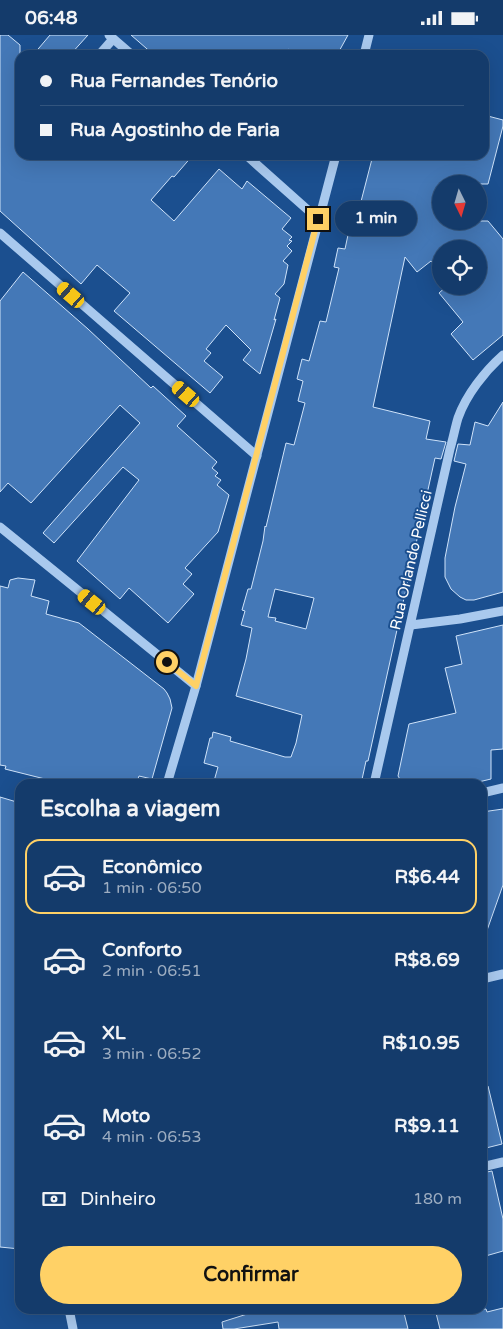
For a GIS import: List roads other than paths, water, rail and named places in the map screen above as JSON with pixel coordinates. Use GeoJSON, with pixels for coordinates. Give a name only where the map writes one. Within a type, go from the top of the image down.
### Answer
{"type":"FeatureCollection","features":[{"type":"Feature","properties":{"kind":"street"},"geometry":{"type":"LineString","coordinates":[[365,50],[369,35]]}},
{"type":"Feature","properties":{"kind":"street"},"geometry":{"type":"LineString","coordinates":[[103,50],[111,37],[126,50]]}},
{"type":"Feature","properties":{"kind":"street"},"geometry":{"type":"LineString","coordinates":[[252,160],[318,219]]}},
{"type":"Feature","properties":{"kind":"street"},"geometry":{"type":"LineString","coordinates":[[168,779],[196,686],[335,160]]}},
{"type":"Feature","properties":{"kind":"street"},"geometry":{"type":"LineString","coordinates":[[0,233],[257,456]]}},
{"type":"Feature","properties":{"kind":"street","name":"Rua Orlando Pellicci"},"geometry":{"type":"LineString","coordinates":[[375,779],[459,416],[473,389],[489,367],[503,355]]}},
{"type":"Feature","properties":{"kind":"street"},"geometry":{"type":"LineString","coordinates":[[1,532],[196,686]]}},
{"type":"Feature","properties":{"kind":"street"},"geometry":{"type":"LineString","coordinates":[[411,625],[503,611]]}},
{"type":"Feature","properties":{"kind":"street"},"geometry":{"type":"LineString","coordinates":[[487,792],[503,788]]}},
{"type":"Feature","properties":{"kind":"street"},"geometry":{"type":"LineString","coordinates":[[487,978],[503,974]]}},
{"type":"Feature","properties":{"kind":"street"},"geometry":{"type":"LineString","coordinates":[[487,1166],[503,1162]]}},
{"type":"Feature","properties":{"kind":"street"},"geometry":{"type":"LineString","coordinates":[[70,1314],[73,1329]]}}]}
